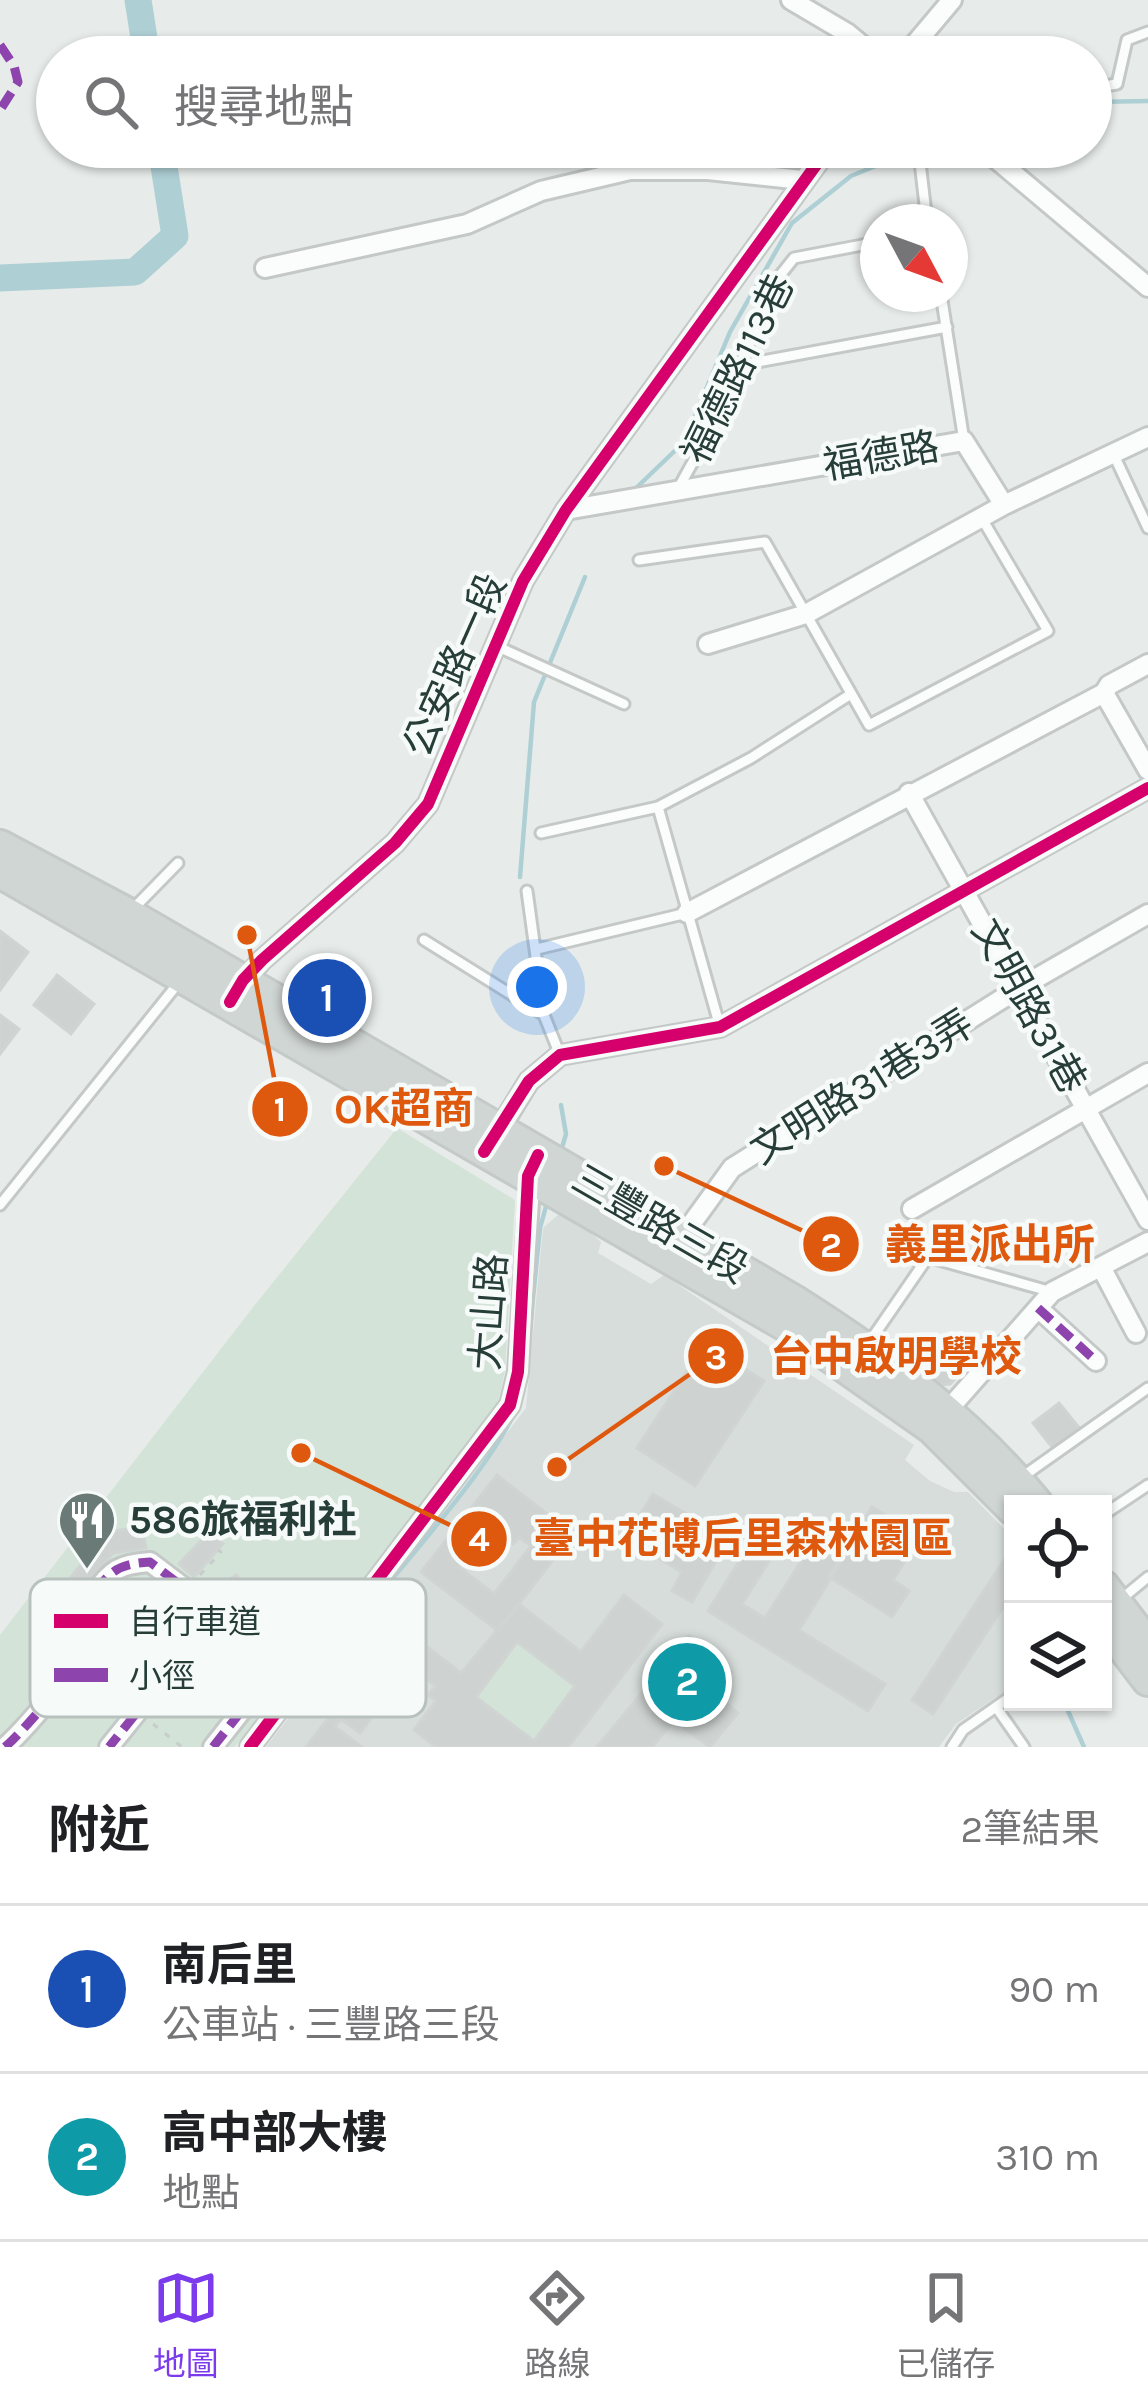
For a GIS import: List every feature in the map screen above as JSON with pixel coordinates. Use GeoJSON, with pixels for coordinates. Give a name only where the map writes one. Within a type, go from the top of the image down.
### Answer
{"type":"FeatureCollection","features":[{"type":"Feature","properties":{"kind":"main road","name":"三豐路三段"},"geometry":{"type":"LineString","coordinates":[[0,846],[128,914],[237,991],[491,1141],[866,1347],[1020,1495]]}},
{"type":"Feature","properties":{"kind":"main road","name":"三豐路三段"},"geometry":{"type":"LineString","coordinates":[[0,872],[184,977],[237,991]]}},
{"type":"Feature","properties":{"kind":"main road","name":"三豐路三段"},"geometry":{"type":"LineString","coordinates":[[676,1246],[864,1379],[940,1419]]}},
{"type":"Feature","properties":{"kind":"main road"},"geometry":{"type":"LineString","coordinates":[[1112,1612],[1148,1645]]}},
{"type":"Feature","properties":{"kind":"main road"},"geometry":{"type":"LineString","coordinates":[[1112,1617],[1148,1680]]}},
{"type":"Feature","properties":{"kind":"street"},"geometry":{"type":"LineString","coordinates":[[791,0],[851,36]]}},
{"type":"Feature","properties":{"kind":"street"},"geometry":{"type":"LineString","coordinates":[[922,36],[952,0]]}},
{"type":"Feature","properties":{"kind":"street","name":"公安路一段"},"geometry":{"type":"LineString","coordinates":[[237,991],[394,843],[428,804],[523,580],[566,510],[812,168]]}},
{"type":"Feature","properties":{"kind":"street"},"geometry":{"type":"LineString","coordinates":[[1012,168],[1148,287]]}},
{"type":"Feature","properties":{"kind":"street"},"geometry":{"type":"LineString","coordinates":[[265,268],[466,224],[541,191],[631,170],[708,170],[802,180]]}},
{"type":"Feature","properties":{"kind":"street"},"geometry":{"type":"LineString","coordinates":[[708,644],[806,614],[1004,505],[1148,437]]}},
{"type":"Feature","properties":{"kind":"street","name":"福德路"},"geometry":{"type":"LineString","coordinates":[[566,510],[964,442],[1004,505]]}},
{"type":"Feature","properties":{"kind":"street"},"geometry":{"type":"LineString","coordinates":[[687,913],[1104,693],[1109,685],[1148,664]]}},
{"type":"Feature","properties":{"kind":"street"},"geometry":{"type":"LineString","coordinates":[[1104,693],[1148,770]]}},
{"type":"Feature","properties":{"kind":"street"},"geometry":{"type":"LineString","coordinates":[[491,1141],[530,1082],[560,1055],[720,1027],[1148,788]]}},
{"type":"Feature","properties":{"kind":"street","name":"文明路31巷"},"geometry":{"type":"LineString","coordinates":[[909,793],[1148,1220]]}},
{"type":"Feature","properties":{"kind":"street","name":"文明路31巷3弄"},"geometry":{"type":"LineString","coordinates":[[676,1246],[732,1168],[1021,987],[1148,914]]}},
{"type":"Feature","properties":{"kind":"street"},"geometry":{"type":"LineString","coordinates":[[912,1209],[1148,1073]]}},
{"type":"Feature","properties":{"kind":"street","name":"大山路"},"geometry":{"type":"LineString","coordinates":[[378,1579],[510,1406],[518,1372],[533,1165]]}},
{"type":"Feature","properties":{"kind":"street"},"geometry":{"type":"LineString","coordinates":[[940,1419],[1052,1292],[1148,1242]]}},
{"type":"Feature","properties":{"kind":"street"},"geometry":{"type":"LineString","coordinates":[[1101,1268],[1136,1333]]}},
{"type":"Feature","properties":{"kind":"street"},"geometry":{"type":"LineString","coordinates":[[1038,1308],[1096,1361]]}},
{"type":"Feature","properties":{"kind":"street"},"geometry":{"type":"LineString","coordinates":[[104,1579],[121,1564],[150,1562],[172,1579]]}},
{"type":"Feature","properties":{"kind":"street"},"geometry":{"type":"LineString","coordinates":[[1112,1606],[1148,1609]]}},
{"type":"Feature","properties":{"kind":"street"},"geometry":{"type":"LineString","coordinates":[[4,1747],[36,1717]]}},
{"type":"Feature","properties":{"kind":"street"},"geometry":{"type":"LineString","coordinates":[[110,1747],[134,1717]]}},
{"type":"Feature","properties":{"kind":"street"},"geometry":{"type":"LineString","coordinates":[[213,1747],[237,1717]]}},
{"type":"Feature","properties":{"kind":"street","name":"大山路"},"geometry":{"type":"LineString","coordinates":[[250,1747],[273,1717]]}},
{"type":"Feature","properties":{"kind":"lane"},"geometry":{"type":"LineString","coordinates":[[1112,85],[1117,84],[1127,40],[1148,32]]}},
{"type":"Feature","properties":{"kind":"lane"},"geometry":{"type":"LineString","coordinates":[[921,168],[925,204]]}},
{"type":"Feature","properties":{"kind":"lane","name":"福德路113巷"},"geometry":{"type":"LineString","coordinates":[[676,492],[742,365],[778,278],[794,258],[860,245]]}},
{"type":"Feature","properties":{"kind":"lane"},"geometry":{"type":"LineString","coordinates":[[944,312],[964,442]]}},
{"type":"Feature","properties":{"kind":"lane"},"geometry":{"type":"LineString","coordinates":[[742,365],[947,326]]}},
{"type":"Feature","properties":{"kind":"lane"},"geometry":{"type":"LineString","coordinates":[[1113,453],[1148,528]]}},
{"type":"Feature","properties":{"kind":"lane"},"geometry":{"type":"LineString","coordinates":[[639,560],[765,542],[869,725],[1048,631],[981,518]]}},
{"type":"Feature","properties":{"kind":"lane"},"geometry":{"type":"LineString","coordinates":[[494,645],[624,704]]}},
{"type":"Feature","properties":{"kind":"lane"},"geometry":{"type":"LineString","coordinates":[[542,833],[658,807],[751,758],[851,694]]}},
{"type":"Feature","properties":{"kind":"lane"},"geometry":{"type":"LineString","coordinates":[[658,807],[720,1027]]}},
{"type":"Feature","properties":{"kind":"lane"},"geometry":{"type":"LineString","coordinates":[[128,914],[178,863]]}},
{"type":"Feature","properties":{"kind":"lane"},"geometry":{"type":"LineString","coordinates":[[527,891],[544,1016],[560,1055]]}},
{"type":"Feature","properties":{"kind":"lane"},"geometry":{"type":"LineString","coordinates":[[537,949],[687,913]]}},
{"type":"Feature","properties":{"kind":"lane"},"geometry":{"type":"LineString","coordinates":[[424,940],[544,1016]]}},
{"type":"Feature","properties":{"kind":"lane"},"geometry":{"type":"LineString","coordinates":[[0,1205],[184,977]]}},
{"type":"Feature","properties":{"kind":"lane"},"geometry":{"type":"LineString","coordinates":[[864,1379],[866,1347],[928,1257],[1052,1292]]}},
{"type":"Feature","properties":{"kind":"lane"},"geometry":{"type":"LineString","coordinates":[[1026,1495],[1148,1388]]}},
{"type":"Feature","properties":{"kind":"lane"},"geometry":{"type":"LineString","coordinates":[[1112,1509],[1148,1485]]}},
{"type":"Feature","properties":{"kind":"lane"},"geometry":{"type":"LineString","coordinates":[[1110,1603],[1148,1577]]}},
{"type":"Feature","properties":{"kind":"lane"},"geometry":{"type":"LineString","coordinates":[[952,1747],[963,1730],[1004,1701]]}},
{"type":"Feature","properties":{"kind":"lane"},"geometry":{"type":"LineString","coordinates":[[996,1707],[1024,1747]]}},
{"type":"Feature","properties":{"kind":"path"},"geometry":{"type":"LineString","coordinates":[[197,1579],[218,1550]]}},
{"type":"Feature","properties":{"kind":"path"},"geometry":{"type":"LineString","coordinates":[[144,1717],[182,1747]]}},
{"type":"Feature","properties":{"kind":"shaded area"},"geometry":{"type":"Polygon","coordinates":[[[558,1215],[573,1217],[601,1242],[598,1253],[651,1284],[664,1275],[914,1445],[905,1460],[930,1481],[954,1492],[968,1492],[1004,1529],[1004,1692],[956,1724],[939,1747],[266,1747],[289,1717],[426,1717],[426,1579],[395,1579],[526,1408],[543,1228],[558,1215]]]}},
{"type":"Feature","properties":{"kind":"green space"},"geometry":{"type":"Polygon","coordinates":[[[397,1128],[515,1200],[505,1371],[497,1407],[364,1579],[43,1579],[397,1128]]]}},
{"type":"Feature","properties":{"kind":"green space"},"geometry":{"type":"Polygon","coordinates":[[[30,1596],[30,1717],[258,1717],[235,1747],[0,1747],[0,1635],[30,1596]]]}},
{"type":"Feature","properties":{"kind":"green space"},"geometry":{"type":"Polygon","coordinates":[[[517,1642],[575,1686],[534,1741],[476,1697],[517,1642]]]}},
{"type":"Feature","properties":{"kind":"building"},"geometry":{"type":"Polygon","coordinates":[[[0,931],[28,952],[0,990],[0,931]]]}},
{"type":"Feature","properties":{"kind":"building"},"geometry":{"type":"Polygon","coordinates":[[[57,975],[94,1004],[71,1034],[34,1005],[57,975]]]}},
{"type":"Feature","properties":{"kind":"building"},"geometry":{"type":"Polygon","coordinates":[[[0,1015],[19,1029],[0,1054],[0,1015]]]}},
{"type":"Feature","properties":{"kind":"building"},"geometry":{"type":"Polygon","coordinates":[[[705,1343],[764,1381],[695,1486],[637,1448],[705,1343]]]}},
{"type":"Feature","properties":{"kind":"building"},"geometry":{"type":"Polygon","coordinates":[[[950,1356],[965,1369],[950,1384],[938,1385],[932,1379],[950,1356]]]}},
{"type":"Feature","properties":{"kind":"building"},"geometry":{"type":"Polygon","coordinates":[[[1059,1403],[1081,1430],[1055,1451],[1033,1423],[1059,1403]]]}},
{"type":"Feature","properties":{"kind":"building"},"geometry":{"type":"Polygon","coordinates":[[[497,1475],[573,1534],[498,1631],[421,1572],[497,1475]],[[496,1519],[459,1567],[494,1594],[531,1546],[519,1537],[513,1544],[501,1535],[507,1527],[496,1519]]]}},
{"type":"Feature","properties":{"kind":"building"},"geometry":{"type":"Polygon","coordinates":[[[653,1494],[729,1539],[692,1602],[672,1591],[682,1572],[660,1559],[675,1533],[641,1513],[653,1494]]]}},
{"type":"Feature","properties":{"kind":"building"},"geometry":{"type":"Polygon","coordinates":[[[872,1507],[920,1537],[893,1580],[909,1591],[892,1617],[828,1576],[872,1507]]]}},
{"type":"Feature","properties":{"kind":"building"},"geometry":{"type":"Polygon","coordinates":[[[766,1518],[788,1531],[742,1604],[765,1618],[812,1544],[841,1562],[799,1630],[885,1684],[868,1711],[708,1611],[766,1518]]]}},
{"type":"Feature","properties":{"kind":"building","name":"586旅福利社"},"geometry":{"type":"Polygon","coordinates":[[[142,1527],[146,1548],[113,1553],[92,1579],[69,1579],[108,1532],[142,1527]]]}},
{"type":"Feature","properties":{"kind":"building"},"geometry":{"type":"Polygon","coordinates":[[[209,1532],[223,1544],[194,1577],[179,1564],[209,1532]]]}},
{"type":"Feature","properties":{"kind":"building"},"geometry":{"type":"Polygon","coordinates":[[[1004,1560],[1004,1606],[933,1714],[912,1700],[1004,1560]]]}},
{"type":"Feature","properties":{"kind":"building"},"geometry":{"type":"Polygon","coordinates":[[[624,1595],[662,1624],[568,1747],[436,1747],[414,1730],[436,1701],[428,1695],[436,1686],[426,1678],[426,1646],[461,1673],[519,1604],[581,1652],[624,1595]],[[517,1642],[476,1697],[534,1741],[575,1686],[517,1642]]]}},
{"type":"Feature","properties":{"kind":"building"},"geometry":{"type":"Polygon","coordinates":[[[689,1636],[731,1672],[713,1693],[738,1713],[710,1747],[674,1721],[652,1747],[597,1747],[689,1636]]]}},
{"type":"Feature","properties":{"kind":"building"},"geometry":{"type":"Polygon","coordinates":[[[329,1717],[372,1717],[360,1733],[341,1719],[335,1727],[362,1747],[306,1747],[329,1717]]]}},
{"type":"Feature","properties":{"kind":"waterway"},"geometry":{"type":"LineString","coordinates":[[138,0],[144,36]]}},
{"type":"Feature","properties":{"kind":"waterway"},"geometry":{"type":"LineString","coordinates":[[1112,102],[1148,101]]}},
{"type":"Feature","properties":{"kind":"waterway"},"geometry":{"type":"LineString","coordinates":[[0,278],[135,272],[175,236],[164,168]]}},
{"type":"Feature","properties":{"kind":"waterway"},"geometry":{"type":"LineString","coordinates":[[634,490],[684,442],[730,332],[792,223],[851,176],[871,168]]}},
{"type":"Feature","properties":{"kind":"waterway"},"geometry":{"type":"LineString","coordinates":[[520,877],[534,702],[585,577]]}},
{"type":"Feature","properties":{"kind":"waterway"},"geometry":{"type":"LineString","coordinates":[[561,1105],[566,1134],[561,1151]]}},
{"type":"Feature","properties":{"kind":"waterway"},"geometry":{"type":"LineString","coordinates":[[530,1328],[547,1203]]}},
{"type":"Feature","properties":{"kind":"waterway"},"geometry":{"type":"LineString","coordinates":[[392,1579],[500,1439],[523,1387]]}},
{"type":"Feature","properties":{"kind":"waterway"},"geometry":{"type":"LineString","coordinates":[[1068,1711],[1084,1747]]}},
{"type":"Feature","properties":{"kind":"marked path"},"geometry":{"type":"LineString","coordinates":[[0,45],[18,82],[0,110]]}},
{"type":"Feature","properties":{"kind":"marked path"},"geometry":{"type":"LineString","coordinates":[[1038,1308],[1096,1361]]}},
{"type":"Feature","properties":{"kind":"marked path"},"geometry":{"type":"LineString","coordinates":[[106,1579],[131,1564],[150,1562],[172,1579]]}},
{"type":"Feature","properties":{"kind":"marked path"},"geometry":{"type":"LineString","coordinates":[[5,1747],[33,1717]]}},
{"type":"Feature","properties":{"kind":"marked path"},"geometry":{"type":"LineString","coordinates":[[109,1747],[133,1717]]}},
{"type":"Feature","properties":{"kind":"marked path"},"geometry":{"type":"LineString","coordinates":[[213,1747],[237,1717]]}},
{"type":"Feature","properties":{"kind":"cycle path"},"geometry":{"type":"LineString","coordinates":[[230,1002],[262,960],[395,843],[428,804],[523,581],[566,510],[814,168]]}},
{"type":"Feature","properties":{"kind":"cycle path"},"geometry":{"type":"LineString","coordinates":[[484,1152],[529,1081],[560,1055],[720,1027],[1148,788]]}},
{"type":"Feature","properties":{"kind":"cycle path"},"geometry":{"type":"LineString","coordinates":[[378,1579],[510,1405],[518,1372],[528,1176],[538,1155]]}},
{"type":"Feature","properties":{"kind":"cycle path"},"geometry":{"type":"LineString","coordinates":[[250,1747],[273,1717]]}},
{"type":"Feature","properties":{"kind":"place","name":"OK超商"},"geometry":{"type":"Point","coordinates":[247,935]}},
{"type":"Feature","properties":{"kind":"place","name":"南后里"},"geometry":{"type":"Point","coordinates":[327,998]}},
{"type":"Feature","properties":{"kind":"place","name":"義里派出所"},"geometry":{"type":"Point","coordinates":[664,1166]}},
{"type":"Feature","properties":{"kind":"place","name":"臺中花博后里森林園區"},"geometry":{"type":"Point","coordinates":[301,1453]}},
{"type":"Feature","properties":{"kind":"place","name":"台中啟明學校"},"geometry":{"type":"Point","coordinates":[557,1467]}},
{"type":"Feature","properties":{"kind":"place","name":"586旅福利社"},"geometry":{"type":"Point","coordinates":[87,1571]}},
{"type":"Feature","properties":{"kind":"place","name":"高中部大樓"},"geometry":{"type":"Point","coordinates":[687,1682]}}]}
